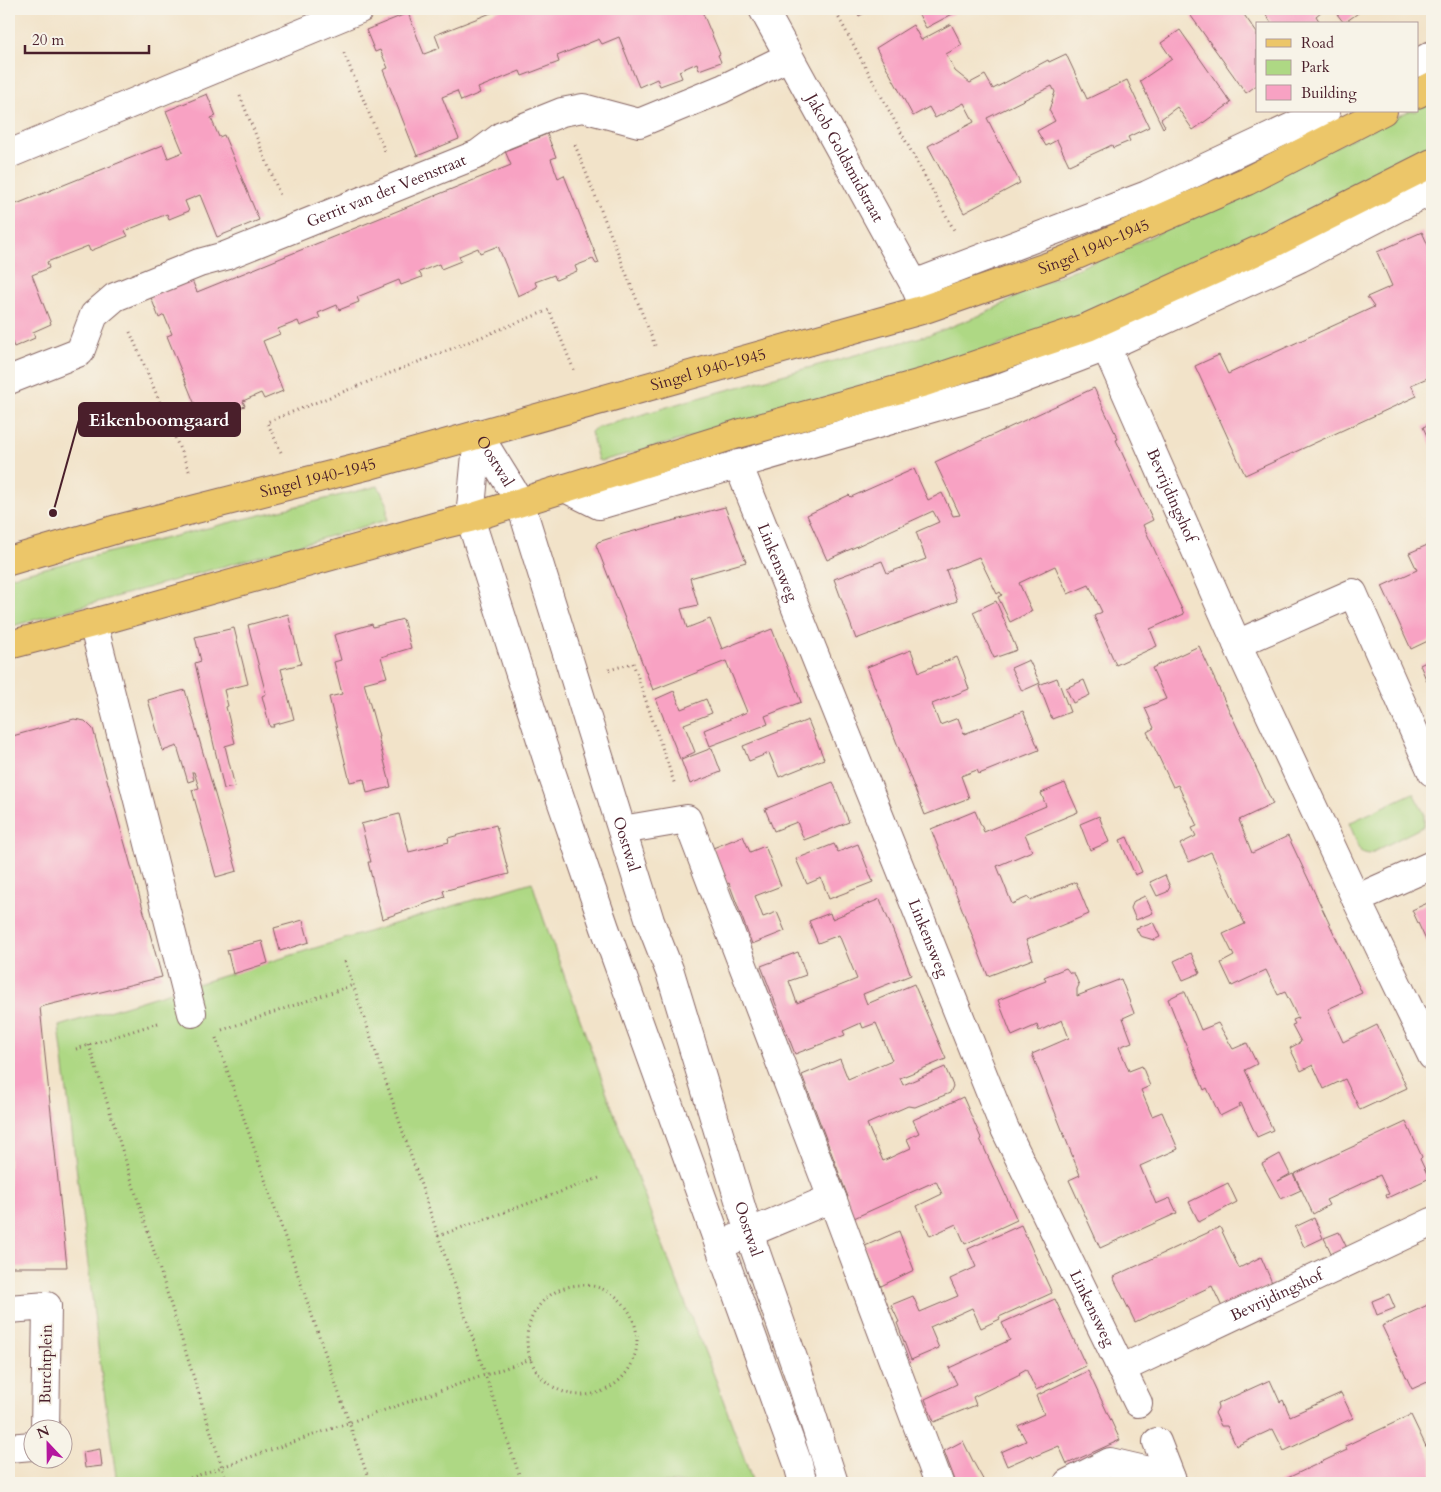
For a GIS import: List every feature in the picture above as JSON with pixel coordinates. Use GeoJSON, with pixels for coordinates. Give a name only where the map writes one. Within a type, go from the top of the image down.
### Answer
{"type":"FeatureCollection","features":[{"type":"Feature","properties":{"kind":"main road"},"geometry":{"type":"LineString","coordinates":[[1418,93],[1432,86]]}},
{"type":"Feature","properties":{"kind":"main road","name":"Singel 1940-1945"},"geometry":{"type":"LineString","coordinates":[[9,560],[84,538],[366,466],[925,309],[1070,258],[1247,181],[1381,112]]}},
{"type":"Feature","properties":{"kind":"main road"},"geometry":{"type":"LineString","coordinates":[[9,645],[470,518],[738,434],[925,382],[1088,328],[1272,244],[1432,163]]}},
{"type":"Feature","properties":{"kind":"street"},"geometry":{"type":"LineString","coordinates":[[9,154],[360,9]]}},
{"type":"Feature","properties":{"kind":"street","name":"Jakob Goldsmidstraat"},"geometry":{"type":"LineString","coordinates":[[763,9],[914,284],[925,309]]}},
{"type":"Feature","properties":{"kind":"street"},"geometry":{"type":"LineString","coordinates":[[1418,61],[1432,54]]}},
{"type":"Feature","properties":{"kind":"street","name":"Gerrit van der Veenstraat"},"geometry":{"type":"LineString","coordinates":[[9,380],[80,352],[94,315],[116,297],[199,263],[225,256],[478,154],[502,136],[562,112],[583,108],[639,123],[722,89],[788,57]]}},
{"type":"Feature","properties":{"kind":"street","name":"Singel 1940-1945"},"geometry":{"type":"LineString","coordinates":[[914,284],[1146,195],[1324,112]]}},
{"type":"Feature","properties":{"kind":"street"},"geometry":{"type":"LineString","coordinates":[[565,488],[598,504],[994,390],[1106,347],[1300,258],[1432,190]]}},
{"type":"Feature","properties":{"kind":"street","name":"Bevrijdingshof"},"geometry":{"type":"LineString","coordinates":[[1106,347],[1237,644],[1356,899],[1432,1056]]}},
{"type":"Feature","properties":{"kind":"street","name":"Oostwal"},"geometry":{"type":"LineString","coordinates":[[478,434],[520,502],[650,921],[670,972],[749,1234],[801,1381],[834,1483]]}},
{"type":"Feature","properties":{"kind":"street","name":"Oostwal"},"geometry":{"type":"LineString","coordinates":[[478,434],[470,518],[555,783],[605,928],[720,1244],[798,1464],[803,1483]]}},
{"type":"Feature","properties":{"kind":"street","name":"Linkensweg"},"geometry":{"type":"LineString","coordinates":[[738,464],[1004,1126],[1138,1403]]}},
{"type":"Feature","properties":{"kind":"street"},"geometry":{"type":"LineString","coordinates":[[1237,644],[1353,593],[1432,772]]}},
{"type":"Feature","properties":{"kind":"street"},"geometry":{"type":"LineString","coordinates":[[93,623],[192,1013]]}},
{"type":"Feature","properties":{"kind":"street"},"geometry":{"type":"LineString","coordinates":[[622,830],[687,819],[939,1483]]}},
{"type":"Feature","properties":{"kind":"street"},"geometry":{"type":"LineString","coordinates":[[1356,899],[1432,865]]}},
{"type":"Feature","properties":{"kind":"street"},"geometry":{"type":"LineString","coordinates":[[720,1244],[749,1234],[832,1198]]}},
{"type":"Feature","properties":{"kind":"street","name":"Bevrijdingshof"},"geometry":{"type":"LineString","coordinates":[[1121,1369],[1432,1222]]}},
{"type":"Feature","properties":{"kind":"street","name":"Burchtplein"},"geometry":{"type":"LineString","coordinates":[[9,1309],[46,1306],[45,1420]]}},
{"type":"Feature","properties":{"kind":"street"},"geometry":{"type":"LineString","coordinates":[[1157,1442],[1171,1480]]}},
{"type":"Feature","properties":{"kind":"street"},"geometry":{"type":"LineString","coordinates":[[9,1448],[22,1447]]}},
{"type":"Feature","properties":{"kind":"street"},"geometry":{"type":"LineString","coordinates":[[1068,1483],[1110,1462],[1171,1480]]}},
{"type":"Feature","properties":{"kind":"path"},"geometry":{"type":"LineString","coordinates":[[834,9],[971,262]]}},
{"type":"Feature","properties":{"kind":"path"},"geometry":{"type":"LineString","coordinates":[[330,20],[399,185]]}},
{"type":"Feature","properties":{"kind":"path"},"geometry":{"type":"LineString","coordinates":[[227,63],[294,228]]}},
{"type":"Feature","properties":{"kind":"path"},"geometry":{"type":"LineString","coordinates":[[562,112],[659,356]]}},
{"type":"Feature","properties":{"kind":"path"},"geometry":{"type":"LineString","coordinates":[[116,297],[205,507]]}},
{"type":"Feature","properties":{"kind":"path"},"geometry":{"type":"LineString","coordinates":[[295,484],[267,422],[549,310],[574,371]]}},
{"type":"Feature","properties":{"kind":"path"},"geometry":{"type":"LineString","coordinates":[[608,671],[633,664],[687,819]]}},
{"type":"Feature","properties":{"kind":"path"},"geometry":{"type":"LineString","coordinates":[[345,961],[522,1483]]}},
{"type":"Feature","properties":{"kind":"path"},"geometry":{"type":"LineString","coordinates":[[353,985],[215,1033],[370,1483]]}},
{"type":"Feature","properties":{"kind":"path"},"geometry":{"type":"LineString","coordinates":[[76,1049],[192,1013]]}},
{"type":"Feature","properties":{"kind":"path"},"geometry":{"type":"LineString","coordinates":[[89,1044],[227,1483]]}},
{"type":"Feature","properties":{"kind":"path"},"geometry":{"type":"LineString","coordinates":[[438,1236],[602,1177]]}},
{"type":"Feature","properties":{"kind":"path"},"geometry":{"type":"LineString","coordinates":[[586,1286],[604,1290],[619,1299],[631,1314],[636,1331],[637,1349],[631,1366],[620,1380],[605,1391],[588,1395],[570,1394],[553,1387],[539,1375],[531,1359],[528,1342],[530,1324],[538,1307],[551,1295],[568,1287],[586,1286]]}},
{"type":"Feature","properties":{"kind":"path"},"geometry":{"type":"LineString","coordinates":[[176,1483],[531,1359]]}},
{"type":"Feature","properties":{"kind":"green space"},"geometry":{"type":"Polygon","coordinates":[[[1432,99],[1432,149],[1272,231],[1073,319],[964,358],[703,434],[601,461],[598,460],[591,432],[594,429],[687,401],[932,334],[986,313],[1034,287],[1142,241],[1407,112],[1418,112],[1418,106],[1432,99]]]}},
{"type":"Feature","properties":{"kind":"green space"},"geometry":{"type":"Polygon","coordinates":[[[378,486],[387,503],[387,520],[9,627],[9,577],[378,486]]]}},
{"type":"Feature","properties":{"kind":"green space"},"geometry":{"type":"Polygon","coordinates":[[[1413,793],[1424,813],[1424,826],[1369,854],[1361,852],[1349,823],[1413,793]]]}},
{"type":"Feature","properties":{"kind":"green space"},"geometry":{"type":"Polygon","coordinates":[[[532,882],[544,920],[657,1231],[717,1383],[753,1483],[117,1483],[100,1363],[59,1026],[532,882]]]}},
{"type":"Feature","properties":{"kind":"building"},"geometry":{"type":"Polygon","coordinates":[[[501,9],[701,9],[720,54],[718,55],[721,62],[699,70],[697,63],[679,71],[682,78],[660,86],[657,79],[639,87],[619,37],[602,44],[599,39],[557,56],[559,62],[522,76],[520,71],[478,88],[480,93],[461,101],[457,91],[442,97],[459,139],[417,156],[383,70],[388,68],[380,50],[375,52],[366,30],[408,13],[424,54],[440,48],[435,35],[501,9]]]}},
{"type":"Feature","properties":{"kind":"building"},"geometry":{"type":"Polygon","coordinates":[[[855,9],[872,9],[859,16],[855,9]]]}},
{"type":"Feature","properties":{"kind":"building"},"geometry":{"type":"Polygon","coordinates":[[[916,9],[962,9],[926,28],[916,9]]]}},
{"type":"Feature","properties":{"kind":"building"},"geometry":{"type":"Polygon","coordinates":[[[1186,9],[1240,9],[1256,32],[1256,86],[1246,93],[1186,9]]]}},
{"type":"Feature","properties":{"kind":"building"},"geometry":{"type":"Polygon","coordinates":[[[1271,9],[1320,9],[1322,11],[1316,16],[1320,22],[1271,22],[1265,13],[1271,9]]]}},
{"type":"Feature","properties":{"kind":"building"},"geometry":{"type":"Polygon","coordinates":[[[1333,9],[1364,9],[1345,22],[1343,22],[1333,9]]]}},
{"type":"Feature","properties":{"kind":"building"},"geometry":{"type":"Polygon","coordinates":[[[951,24],[962,45],[946,54],[955,71],[970,83],[985,75],[993,89],[1048,60],[1049,62],[1066,54],[1087,99],[1127,80],[1149,127],[1128,137],[1130,141],[1113,148],[1112,145],[1069,165],[1057,140],[1046,146],[1037,131],[1055,121],[1049,110],[1055,92],[1052,86],[987,118],[1020,183],[964,213],[928,146],[974,122],[964,103],[935,118],[929,107],[913,116],[876,48],[913,25],[921,40],[951,24]]]}},
{"type":"Feature","properties":{"kind":"building"},"geometry":{"type":"Polygon","coordinates":[[[1180,30],[1231,103],[1193,130],[1177,107],[1161,119],[1165,126],[1163,128],[1140,81],[1172,59],[1161,43],[1180,30]]]}},
{"type":"Feature","properties":{"kind":"building"},"geometry":{"type":"Polygon","coordinates":[[[207,94],[216,116],[211,118],[219,137],[224,135],[259,220],[217,237],[200,195],[185,201],[189,211],[169,219],[167,214],[125,231],[128,236],[90,251],[88,246],[47,262],[49,268],[32,275],[51,324],[33,332],[35,338],[14,347],[11,340],[9,341],[9,207],[163,145],[168,158],[183,152],[166,111],[207,94]]]}},
{"type":"Feature","properties":{"kind":"building"},"geometry":{"type":"Polygon","coordinates":[[[547,134],[556,157],[551,159],[558,178],[564,175],[599,263],[596,264],[593,259],[575,266],[577,271],[556,280],[554,275],[535,282],[537,287],[518,296],[498,246],[480,253],[478,248],[459,256],[461,261],[441,269],[439,264],[419,272],[422,277],[401,285],[399,280],[357,297],[359,302],[339,310],[337,305],[318,313],[320,318],[300,326],[298,321],[278,329],[280,334],[263,341],[283,391],[264,399],[261,393],[243,401],[245,406],[202,422],[167,336],[172,334],[164,315],[159,318],[150,295],[191,278],[197,292],[511,165],[505,151],[547,134]]]}},
{"type":"Feature","properties":{"kind":"building"},"geometry":{"type":"Polygon","coordinates":[[[1422,232],[1432,254],[1432,376],[1411,385],[1417,396],[1245,475],[1195,366],[1219,355],[1228,374],[1374,307],[1367,297],[1392,286],[1377,252],[1422,232]]]}},
{"type":"Feature","properties":{"kind":"building"},"geometry":{"type":"Polygon","coordinates":[[[1094,388],[1153,520],[1143,525],[1184,614],[1150,629],[1157,646],[1116,665],[1094,616],[1102,612],[1089,585],[1068,594],[1055,566],[1019,583],[1032,611],[1010,622],[998,597],[1002,595],[1000,592],[997,594],[979,557],[946,570],[957,601],[856,639],[834,579],[882,561],[887,573],[926,559],[916,532],[939,522],[933,511],[827,560],[807,515],[849,495],[851,497],[914,469],[928,500],[942,493],[953,516],[960,515],[935,462],[1094,388]]]}},
{"type":"Feature","properties":{"kind":"building"},"geometry":{"type":"Polygon","coordinates":[[[1432,423],[1432,447],[1423,427],[1432,423]]]}},
{"type":"Feature","properties":{"kind":"building"},"geometry":{"type":"Polygon","coordinates":[[[725,507],[746,562],[690,578],[698,605],[681,609],[687,628],[710,619],[722,649],[772,629],[801,702],[765,716],[768,724],[710,746],[704,730],[747,712],[726,661],[653,690],[596,545],[598,542],[623,534],[725,507]]]}},
{"type":"Feature","properties":{"kind":"building"},"geometry":{"type":"Polygon","coordinates":[[[1432,543],[1432,639],[1411,649],[1382,586],[1417,570],[1409,553],[1432,543]]]}},
{"type":"Feature","properties":{"kind":"building"},"geometry":{"type":"Polygon","coordinates":[[[996,601],[1017,650],[994,658],[973,612],[996,601]]]}},
{"type":"Feature","properties":{"kind":"building"},"geometry":{"type":"Polygon","coordinates":[[[288,614],[301,664],[281,669],[294,719],[270,727],[262,696],[266,694],[248,625],[288,614]]]}},
{"type":"Feature","properties":{"kind":"building"},"geometry":{"type":"Polygon","coordinates":[[[403,619],[411,648],[381,657],[387,677],[364,683],[391,787],[367,793],[364,779],[350,782],[329,697],[342,694],[334,662],[341,660],[334,635],[372,624],[373,627],[403,619]]]}},
{"type":"Feature","properties":{"kind":"building"},"geometry":{"type":"Polygon","coordinates":[[[234,628],[248,684],[224,690],[235,743],[225,746],[235,787],[224,789],[195,663],[201,661],[195,637],[234,628]]]}},
{"type":"Feature","properties":{"kind":"building"},"geometry":{"type":"Polygon","coordinates":[[[1199,646],[1273,804],[1239,820],[1252,853],[1288,836],[1362,993],[1328,1009],[1343,1042],[1377,1025],[1407,1088],[1360,1110],[1345,1079],[1324,1089],[1313,1065],[1301,1071],[1290,1048],[1301,1042],[1292,1025],[1295,1024],[1293,1020],[1298,1018],[1285,992],[1278,995],[1266,970],[1232,986],[1221,963],[1234,956],[1223,934],[1245,924],[1211,852],[1189,862],[1180,844],[1196,836],[1192,828],[1197,826],[1178,785],[1173,787],[1147,732],[1154,728],[1145,708],[1166,699],[1152,668],[1199,646]]]}},
{"type":"Feature","properties":{"kind":"building"},"geometry":{"type":"Polygon","coordinates":[[[911,650],[919,672],[957,657],[963,671],[969,689],[932,704],[940,725],[958,718],[964,734],[1023,711],[1039,750],[979,774],[977,770],[961,776],[969,798],[925,815],[867,667],[911,650]]]}},
{"type":"Feature","properties":{"kind":"building"},"geometry":{"type":"Polygon","coordinates":[[[1432,659],[1432,693],[1420,665],[1432,659]]]}},
{"type":"Feature","properties":{"kind":"building"},"geometry":{"type":"Polygon","coordinates":[[[1029,660],[1040,683],[1022,691],[1011,668],[1029,660]]]}},
{"type":"Feature","properties":{"kind":"building"},"geometry":{"type":"Polygon","coordinates":[[[1057,678],[1070,712],[1052,719],[1039,685],[1057,678]]]}},
{"type":"Feature","properties":{"kind":"building"},"geometry":{"type":"Polygon","coordinates":[[[1084,680],[1090,695],[1073,703],[1066,688],[1084,680]]]}},
{"type":"Feature","properties":{"kind":"building"},"geometry":{"type":"Polygon","coordinates":[[[185,690],[237,871],[216,877],[192,790],[199,788],[194,772],[192,772],[194,780],[188,782],[177,746],[163,751],[148,700],[185,690]]]}},
{"type":"Feature","properties":{"kind":"building"},"geometry":{"type":"Polygon","coordinates":[[[674,691],[681,709],[706,699],[712,713],[684,724],[695,752],[680,759],[656,699],[674,691]]]}},
{"type":"Feature","properties":{"kind":"building"},"geometry":{"type":"Polygon","coordinates":[[[74,719],[85,721],[93,729],[162,977],[40,1007],[67,1267],[9,1267],[9,737],[74,719]]]}},
{"type":"Feature","properties":{"kind":"building"},"geometry":{"type":"Polygon","coordinates":[[[808,720],[824,759],[779,777],[769,753],[749,761],[743,746],[808,720]]]}},
{"type":"Feature","properties":{"kind":"building"},"geometry":{"type":"Polygon","coordinates":[[[712,748],[721,772],[690,784],[681,760],[712,748]]]}},
{"type":"Feature","properties":{"kind":"building"},"geometry":{"type":"Polygon","coordinates":[[[833,782],[849,822],[804,840],[797,822],[774,831],[765,809],[833,782]]]}},
{"type":"Feature","properties":{"kind":"building"},"geometry":{"type":"Polygon","coordinates":[[[1065,783],[1078,812],[1025,834],[1032,851],[997,866],[1012,904],[1028,897],[1030,900],[1076,882],[1089,914],[1026,940],[1033,959],[988,976],[931,829],[975,811],[984,832],[1046,806],[1041,793],[1065,783]]]}},
{"type":"Feature","properties":{"kind":"building"},"geometry":{"type":"Polygon","coordinates":[[[399,814],[409,852],[449,842],[448,838],[496,825],[509,874],[443,891],[445,897],[382,919],[368,862],[371,862],[361,824],[399,814]]]}},
{"type":"Feature","properties":{"kind":"building"},"geometry":{"type":"Polygon","coordinates":[[[1099,816],[1109,842],[1090,850],[1080,824],[1099,816]]]}},
{"type":"Feature","properties":{"kind":"building"},"geometry":{"type":"Polygon","coordinates":[[[743,836],[750,852],[765,846],[781,886],[755,896],[763,917],[777,912],[785,931],[752,944],[729,883],[727,884],[713,848],[743,836]]]}},
{"type":"Feature","properties":{"kind":"building"},"geometry":{"type":"Polygon","coordinates":[[[1127,837],[1142,872],[1135,875],[1120,840],[1127,837]]]}},
{"type":"Feature","properties":{"kind":"building"},"geometry":{"type":"Polygon","coordinates":[[[834,844],[838,852],[858,844],[873,882],[829,899],[821,878],[807,884],[796,859],[834,844]]]}},
{"type":"Feature","properties":{"kind":"building"},"geometry":{"type":"Polygon","coordinates":[[[1165,875],[1170,887],[1167,892],[1157,896],[1150,882],[1165,875]]]}},
{"type":"Feature","properties":{"kind":"building"},"geometry":{"type":"Polygon","coordinates":[[[1145,896],[1153,913],[1136,920],[1131,908],[1134,901],[1145,896]]]}},
{"type":"Feature","properties":{"kind":"building"},"geometry":{"type":"Polygon","coordinates":[[[880,899],[911,975],[863,994],[867,1004],[914,984],[946,1059],[900,1078],[903,1085],[945,1067],[953,1086],[950,1093],[915,1107],[908,1106],[867,1124],[883,1161],[911,1148],[907,1139],[919,1133],[913,1120],[963,1097],[1017,1220],[965,1244],[956,1224],[930,1236],[917,1206],[942,1194],[936,1181],[854,1218],[846,1198],[848,1197],[802,1075],[840,1059],[848,1079],[892,1060],[876,1023],[863,1028],[861,1023],[843,1031],[845,1035],[795,1054],[761,966],[798,952],[806,975],[789,981],[797,1003],[857,979],[839,935],[818,943],[809,921],[830,913],[832,919],[880,899]]]}},
{"type":"Feature","properties":{"kind":"building"},"geometry":{"type":"Polygon","coordinates":[[[1432,901],[1432,953],[1412,910],[1432,901]]]}},
{"type":"Feature","properties":{"kind":"building"},"geometry":{"type":"Polygon","coordinates":[[[303,920],[309,942],[280,951],[274,928],[303,920]]]}},
{"type":"Feature","properties":{"kind":"building"},"geometry":{"type":"Polygon","coordinates":[[[1153,922],[1160,937],[1154,940],[1140,936],[1136,928],[1153,922]]]}},
{"type":"Feature","properties":{"kind":"building"},"geometry":{"type":"Polygon","coordinates":[[[262,941],[268,963],[233,974],[227,950],[262,941]]]}},
{"type":"Feature","properties":{"kind":"building"},"geometry":{"type":"Polygon","coordinates":[[[1191,953],[1200,973],[1183,980],[1174,961],[1191,953]]]}},
{"type":"Feature","properties":{"kind":"building"},"geometry":{"type":"Polygon","coordinates":[[[1066,968],[1070,973],[1074,973],[1079,985],[1077,996],[1121,979],[1134,1013],[1123,1018],[1132,1042],[1119,1047],[1129,1071],[1142,1066],[1150,1086],[1141,1090],[1152,1116],[1162,1112],[1178,1149],[1140,1166],[1156,1204],[1170,1198],[1177,1213],[1100,1248],[1069,1180],[1080,1175],[1032,1054],[1069,1038],[1062,1020],[1039,1031],[1037,1025],[1012,1036],[998,1000],[1046,981],[1044,977],[1066,968]]]}},
{"type":"Feature","properties":{"kind":"building"},"geometry":{"type":"Polygon","coordinates":[[[1185,992],[1201,1030],[1218,1023],[1233,1049],[1247,1043],[1257,1064],[1245,1070],[1273,1130],[1257,1137],[1241,1103],[1239,1104],[1240,1106],[1220,1116],[1207,1088],[1204,1090],[1168,999],[1185,992]]]}},
{"type":"Feature","properties":{"kind":"building"},"geometry":{"type":"Polygon","coordinates":[[[1406,1122],[1422,1157],[1420,1159],[1428,1176],[1431,1175],[1432,1177],[1387,1198],[1386,1195],[1389,1194],[1380,1175],[1326,1200],[1329,1205],[1313,1214],[1294,1174],[1406,1122]]]}},
{"type":"Feature","properties":{"kind":"building"},"geometry":{"type":"Polygon","coordinates":[[[1280,1154],[1290,1174],[1278,1181],[1293,1174],[1301,1190],[1281,1199],[1262,1164],[1280,1154]]]}},
{"type":"Feature","properties":{"kind":"building"},"geometry":{"type":"Polygon","coordinates":[[[1228,1183],[1237,1202],[1199,1222],[1189,1202],[1228,1183]]]}},
{"type":"Feature","properties":{"kind":"building"},"geometry":{"type":"Polygon","coordinates":[[[1314,1218],[1323,1238],[1304,1247],[1295,1227],[1314,1218]]]}},
{"type":"Feature","properties":{"kind":"building"},"geometry":{"type":"Polygon","coordinates":[[[1021,1225],[1052,1293],[999,1317],[1000,1319],[981,1328],[972,1308],[930,1327],[939,1348],[911,1360],[897,1323],[899,1322],[891,1305],[913,1296],[920,1312],[958,1296],[950,1279],[976,1267],[968,1249],[1021,1225]]]}},
{"type":"Feature","properties":{"kind":"building"},"geometry":{"type":"Polygon","coordinates":[[[1220,1227],[1239,1268],[1261,1257],[1273,1285],[1223,1309],[1212,1286],[1135,1322],[1113,1277],[1220,1227]]]}},
{"type":"Feature","properties":{"kind":"building"},"geometry":{"type":"Polygon","coordinates":[[[899,1231],[914,1270],[881,1286],[865,1246],[899,1231]]]}},
{"type":"Feature","properties":{"kind":"building"},"geometry":{"type":"Polygon","coordinates":[[[1339,1232],[1348,1250],[1333,1257],[1324,1238],[1339,1232]]]}},
{"type":"Feature","properties":{"kind":"building"},"geometry":{"type":"Polygon","coordinates":[[[1389,1294],[1395,1308],[1377,1315],[1372,1301],[1389,1294]]]}},
{"type":"Feature","properties":{"kind":"building"},"geometry":{"type":"Polygon","coordinates":[[[1055,1299],[1086,1366],[1036,1390],[1026,1369],[1020,1374],[973,1397],[976,1405],[934,1422],[925,1399],[957,1384],[949,1368],[1010,1340],[1002,1323],[1055,1299]]]}},
{"type":"Feature","properties":{"kind":"building"},"geometry":{"type":"Polygon","coordinates":[[[1432,1303],[1432,1380],[1412,1389],[1382,1326],[1432,1303]]]}},
{"type":"Feature","properties":{"kind":"building"},"geometry":{"type":"Polygon","coordinates":[[[1088,1371],[1120,1440],[1067,1464],[1059,1446],[1007,1466],[1001,1452],[1026,1441],[1018,1426],[1044,1414],[1036,1396],[1088,1371]]]}},
{"type":"Feature","properties":{"kind":"building"},"geometry":{"type":"Polygon","coordinates":[[[1270,1380],[1280,1402],[1283,1400],[1290,1416],[1341,1393],[1353,1418],[1284,1451],[1273,1429],[1236,1446],[1227,1426],[1221,1426],[1215,1413],[1218,1408],[1217,1404],[1270,1380]]]}},
{"type":"Feature","properties":{"kind":"building"},"geometry":{"type":"Polygon","coordinates":[[[1411,1415],[1432,1459],[1432,1483],[1277,1483],[1347,1450],[1345,1446],[1411,1415]]]}},
{"type":"Feature","properties":{"kind":"building"},"geometry":{"type":"Polygon","coordinates":[[[963,1441],[985,1483],[956,1483],[944,1451],[963,1441]]]}},
{"type":"Feature","properties":{"kind":"building"},"geometry":{"type":"Polygon","coordinates":[[[100,1449],[102,1466],[85,1468],[83,1452],[100,1449]]]}},
{"type":"Feature","properties":{"kind":"place","name":"Eikenboomgaard"},"geometry":{"type":"Point","coordinates":[53,513]}}]}
